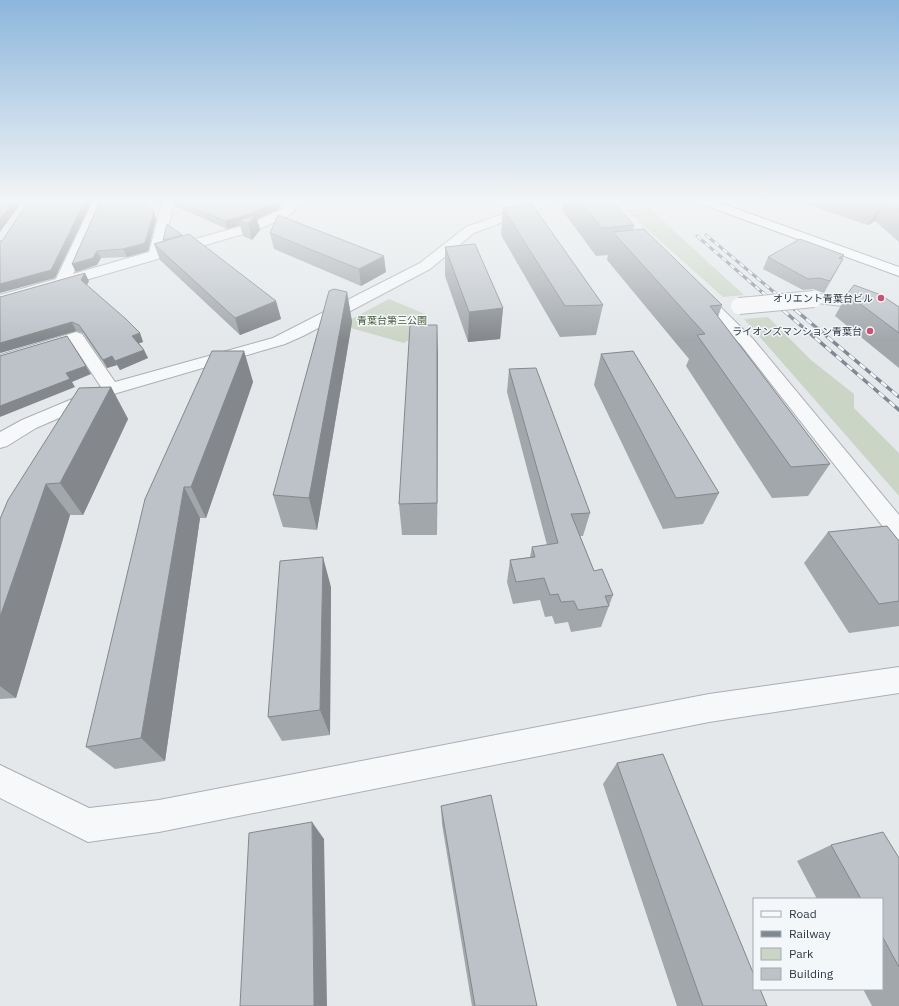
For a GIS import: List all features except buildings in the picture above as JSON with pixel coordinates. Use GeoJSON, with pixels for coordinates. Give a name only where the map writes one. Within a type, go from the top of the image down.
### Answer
{"type":"FeatureCollection","features":[{"type":"Feature","properties":{"kind":"highway"},"geometry":{"type":"LineString","coordinates":[[827,246],[899,272]]}},
{"type":"Feature","properties":{"kind":"highway"},"geometry":{"type":"LineString","coordinates":[[849,246],[899,264]]}},
{"type":"Feature","properties":{"kind":"street"},"geometry":{"type":"LineString","coordinates":[[62,282],[79,246]]}},
{"type":"Feature","properties":{"kind":"street"},"geometry":{"type":"LineString","coordinates":[[156,254],[158,246]]}},
{"type":"Feature","properties":{"kind":"street"},"geometry":{"type":"LineString","coordinates":[[0,300],[185,246]]}},
{"type":"Feature","properties":{"kind":"street"},"geometry":{"type":"LineString","coordinates":[[0,441],[28,424],[111,389],[279,341],[425,266],[450,246]]}},
{"type":"Feature","properties":{"kind":"street"},"geometry":{"type":"LineString","coordinates":[[686,282],[747,342],[899,531]]}},
{"type":"Feature","properties":{"kind":"street"},"geometry":{"type":"LineString","coordinates":[[714,308],[825,298],[852,304],[899,322]]}},
{"type":"Feature","properties":{"kind":"street"},"geometry":{"type":"LineString","coordinates":[[0,360],[76,337],[111,389]]}},
{"type":"Feature","properties":{"kind":"street"},"geometry":{"type":"LineString","coordinates":[[0,781],[88,825],[159,816],[709,708],[899,680]]}},
{"type":"Feature","properties":{"kind":"green space"},"geometry":{"type":"Polygon","coordinates":[[[666,246],[690,246],[744,295],[723,297],[666,246]]]}},
{"type":"Feature","properties":{"kind":"green space","name":"青葉台第三公園"},"geometry":{"type":"Polygon","coordinates":[[[389,299],[425,314],[428,319],[428,327],[404,343],[340,325],[389,299]]]}},
{"type":"Feature","properties":{"kind":"green space"},"geometry":{"type":"Polygon","coordinates":[[[768,317],[811,360],[854,394],[854,408],[899,453],[899,496],[744,319],[768,317]]]}},
{"type":"Feature","properties":{"kind":"railway"},"geometry":{"type":"LineString","coordinates":[[709,246],[763,293]]}},
{"type":"Feature","properties":{"kind":"railway"},"geometry":{"type":"LineString","coordinates":[[719,246],[775,293]]}},
{"type":"Feature","properties":{"kind":"railway"},"geometry":{"type":"LineString","coordinates":[[762,292],[899,410]]}},
{"type":"Feature","properties":{"kind":"railway"},"geometry":{"type":"LineString","coordinates":[[774,292],[899,397]]}},
{"type":"Feature","properties":{"kind":"place","name":"オリエント青葉台ビル"},"geometry":{"type":"Point","coordinates":[881,298]}},
{"type":"Feature","properties":{"kind":"place","name":"ライオンズマンション青葉台"},"geometry":{"type":"Point","coordinates":[870,331]}}]}
